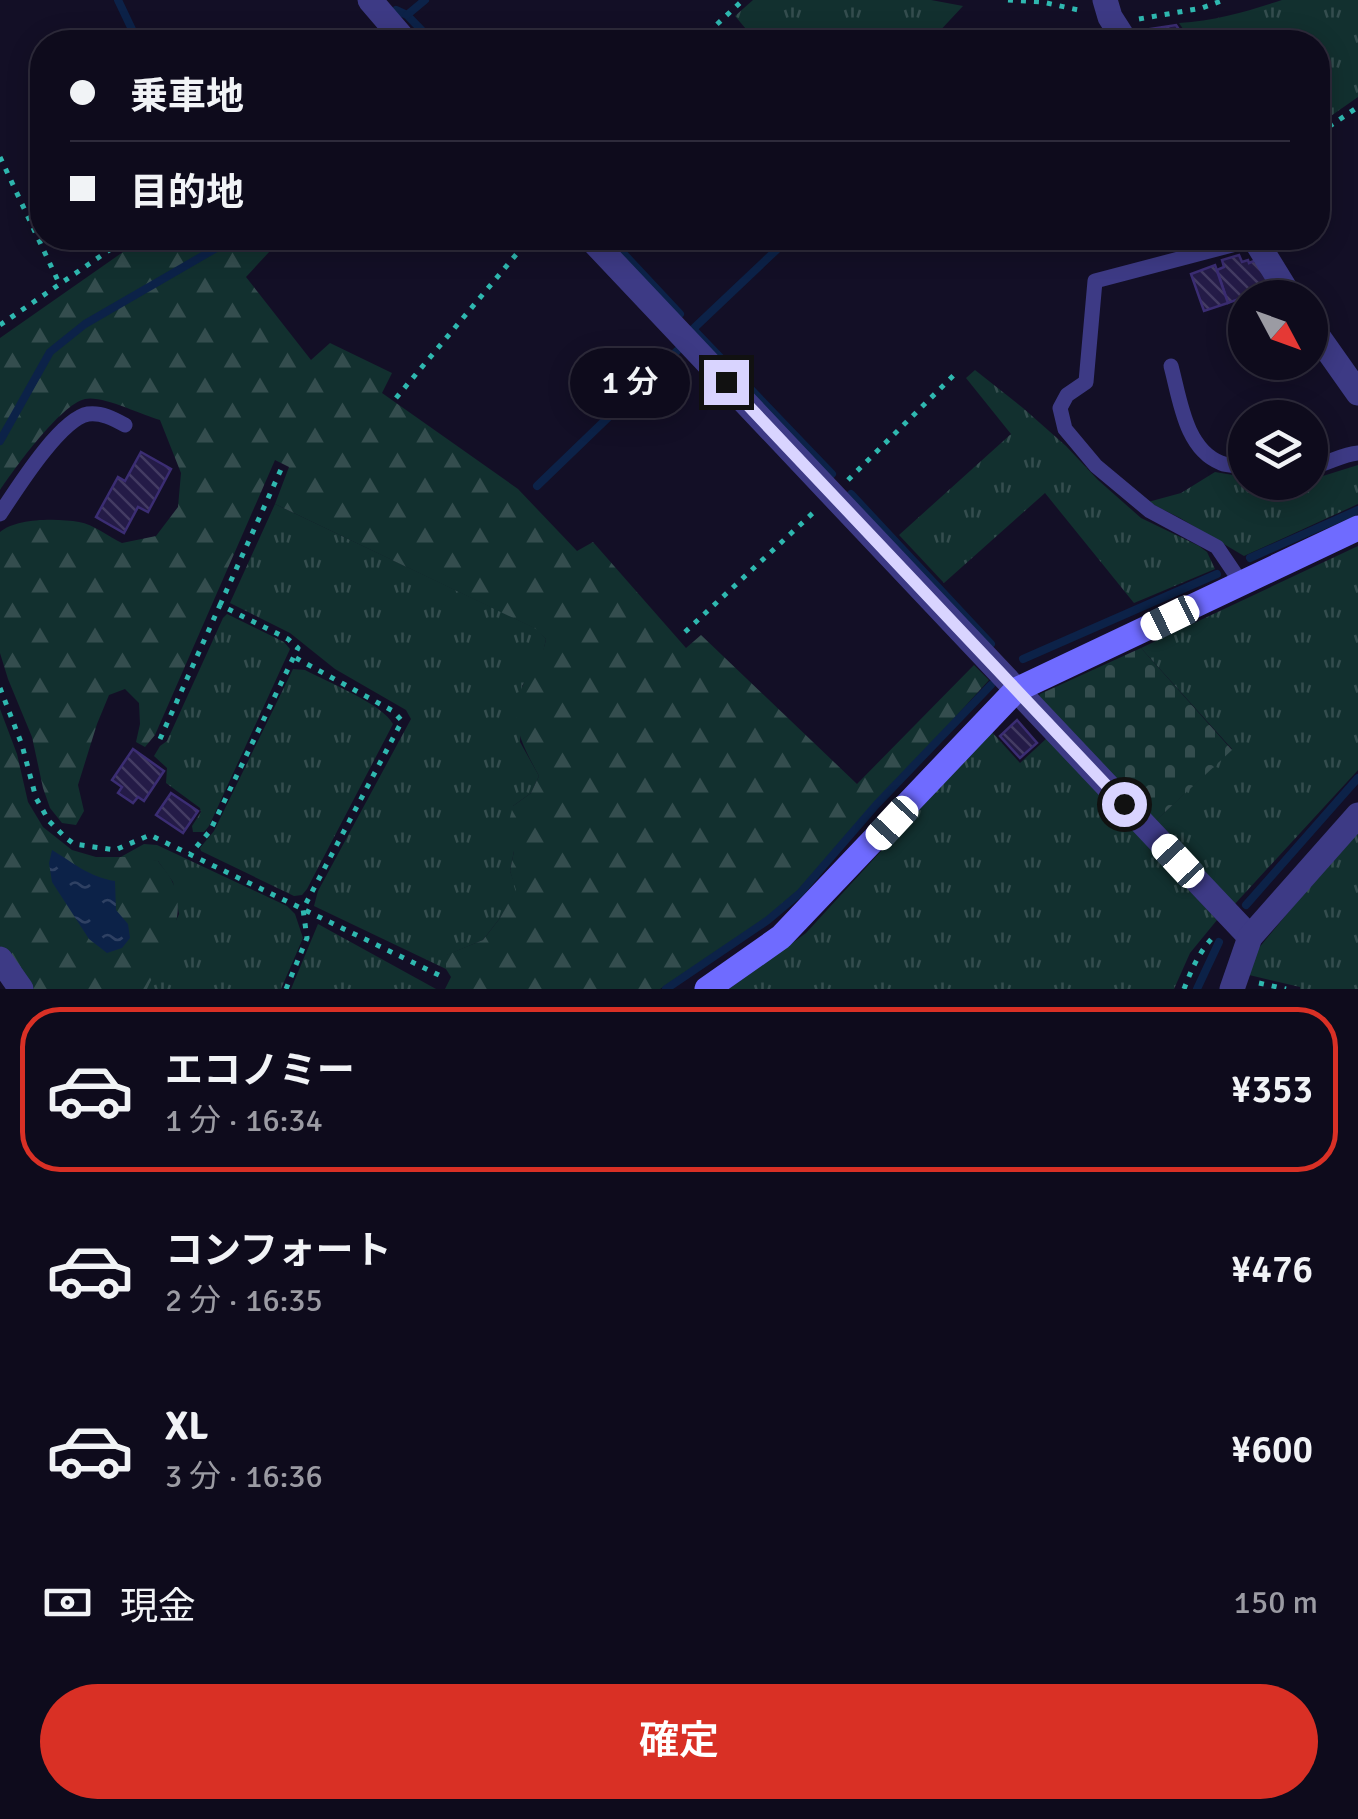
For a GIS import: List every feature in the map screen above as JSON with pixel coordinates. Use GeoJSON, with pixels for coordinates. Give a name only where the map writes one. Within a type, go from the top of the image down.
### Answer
{"type":"FeatureCollection","features":[{"type":"Feature","properties":{"kind":"street"},"geometry":{"type":"LineString","coordinates":[[370,0],[396,30]]}},
{"type":"Feature","properties":{"kind":"street"},"geometry":{"type":"LineString","coordinates":[[601,250],[1241,927]]}},
{"type":"Feature","properties":{"kind":"street"},"geometry":{"type":"LineString","coordinates":[[1261,250],[1280,280]]}},
{"type":"Feature","properties":{"kind":"street"},"geometry":{"type":"LineString","coordinates":[[1328,350],[1358,393]]}},
{"type":"Feature","properties":{"kind":"street"},"geometry":{"type":"LineString","coordinates":[[707,989],[781,937],[1016,690],[1358,528]]}},
{"type":"Feature","properties":{"kind":"street"},"geometry":{"type":"LineString","coordinates":[[1232,989],[1241,927],[1358,815]]}},
{"type":"Feature","properties":{"kind":"street"},"geometry":{"type":"LineString","coordinates":[[0,959],[21,989]]}},
{"type":"Feature","properties":{"kind":"lane"},"geometry":{"type":"LineString","coordinates":[[1210,250],[1095,281],[1086,382],[1068,395],[1060,408],[1065,429],[1096,466],[1150,512],[1217,547],[1242,584]]}},
{"type":"Feature","properties":{"kind":"lane"},"geometry":{"type":"LineString","coordinates":[[1171,366],[1196,444],[1220,463],[1228,464]]}},
{"type":"Feature","properties":{"kind":"lane"},"geometry":{"type":"LineString","coordinates":[[0,514],[32,467],[78,417],[92,413],[126,424]]}},
{"type":"Feature","properties":{"kind":"lane"},"geometry":{"type":"LineString","coordinates":[[1328,463],[1358,453]]}},
{"type":"Feature","properties":{"kind":"path"},"geometry":{"type":"LineString","coordinates":[[711,30],[743,0]]}},
{"type":"Feature","properties":{"kind":"path"},"geometry":{"type":"LineString","coordinates":[[1008,0],[1042,2],[1114,21],[1202,8],[1224,0]]}},
{"type":"Feature","properties":{"kind":"path"},"geometry":{"type":"LineString","coordinates":[[1330,126],[1358,107]]}},
{"type":"Feature","properties":{"kind":"path"},"geometry":{"type":"LineString","coordinates":[[0,156],[30,221]]}},
{"type":"Feature","properties":{"kind":"path"},"geometry":{"type":"LineString","coordinates":[[44,250],[59,283]]}},
{"type":"Feature","properties":{"kind":"path"},"geometry":{"type":"LineString","coordinates":[[0,325],[109,250]]}},
{"type":"Feature","properties":{"kind":"path"},"geometry":{"type":"LineString","coordinates":[[396,398],[520,250]]}},
{"type":"Feature","properties":{"kind":"path"},"geometry":{"type":"LineString","coordinates":[[160,739],[282,464]]}},
{"type":"Feature","properties":{"kind":"path"},"geometry":{"type":"LineString","coordinates":[[190,854],[210,831],[298,648],[288,639],[220,605]]}},
{"type":"Feature","properties":{"kind":"path"},"geometry":{"type":"LineString","coordinates":[[286,989],[307,938],[303,909],[402,721],[393,711],[294,657]]}},
{"type":"Feature","properties":{"kind":"path"},"geometry":{"type":"LineString","coordinates":[[0,688],[22,745],[36,798],[49,821],[74,844],[116,850],[150,835],[445,978]]}},
{"type":"Feature","properties":{"kind":"path"},"geometry":{"type":"LineString","coordinates":[[1184,989],[1206,944],[1241,927]]}},
{"type":"Feature","properties":{"kind":"green space"},"geometry":{"type":"Polygon","coordinates":[[[753,0],[931,0],[963,6],[941,30],[747,30],[735,16],[753,0]]]}},
{"type":"Feature","properties":{"kind":"green space"},"geometry":{"type":"Polygon","coordinates":[[[1282,0],[1358,0],[1358,97],[1330,117],[1330,30],[1184,30],[1179,23],[1244,12],[1282,0]]]}},
{"type":"Feature","properties":{"kind":"green space"},"geometry":{"type":"Polygon","coordinates":[[[126,250],[271,250],[246,277],[311,360],[330,343],[392,373],[382,393],[518,489],[577,551],[593,542],[686,648],[701,635],[857,784],[974,665],[989,680],[798,890],[767,918],[660,989],[445,989],[451,977],[446,969],[446,955],[483,940],[516,890],[510,871],[514,851],[505,836],[513,806],[531,793],[539,776],[519,733],[516,710],[522,687],[539,660],[546,639],[536,629],[275,504],[289,467],[275,460],[155,735],[145,747],[136,742],[139,703],[125,689],[109,695],[78,785],[84,811],[76,825],[62,823],[50,808],[32,737],[0,653],[0,532],[26,522],[60,520],[84,523],[122,543],[156,536],[178,507],[181,473],[160,420],[111,403],[85,399],[51,425],[0,490],[0,338],[126,250]]]}},
{"type":"Feature","properties":{"kind":"green space"},"geometry":{"type":"Polygon","coordinates":[[[975,370],[1066,446],[1141,518],[1207,552],[1215,569],[1134,603],[1045,493],[944,583],[899,535],[1011,434],[966,378],[975,370]]]}},
{"type":"Feature","properties":{"kind":"green space"},"geometry":{"type":"Polygon","coordinates":[[[1358,465],[1358,504],[1244,556],[1148,502],[1181,493],[1215,472],[1228,474],[1228,500],[1328,500],[1328,474],[1358,465]]]}},
{"type":"Feature","properties":{"kind":"green space"},"geometry":{"type":"Polygon","coordinates":[[[275,504],[537,629],[546,639],[542,657],[522,686],[520,742],[539,776],[531,793],[513,806],[514,851],[510,871],[517,890],[483,940],[447,955],[446,969],[314,906],[318,891],[411,719],[406,710],[335,669],[290,633],[230,603],[275,504]]]}},
{"type":"Feature","properties":{"kind":"green space"},"geometry":{"type":"Polygon","coordinates":[[[1358,546],[1358,770],[1233,906],[1151,825],[1232,749],[1141,648],[1358,546]]]}},
{"type":"Feature","properties":{"kind":"green space"},"geometry":{"type":"Polygon","coordinates":[[[227,614],[284,642],[290,649],[209,826],[204,832],[193,832],[200,808],[166,783],[167,768],[154,756],[167,741],[227,614]]]}},
{"type":"Feature","properties":{"kind":"green space"},"geometry":{"type":"Polygon","coordinates":[[[1141,648],[1232,750],[1151,825],[1038,701],[1040,694],[1141,648]]]}},
{"type":"Feature","properties":{"kind":"green space"},"geometry":{"type":"Polygon","coordinates":[[[293,669],[305,670],[354,694],[393,724],[307,889],[294,896],[200,848],[214,831],[293,669]]]}},
{"type":"Feature","properties":{"kind":"green space"},"geometry":{"type":"Polygon","coordinates":[[[0,709],[17,754],[28,802],[43,827],[72,850],[96,857],[158,861],[171,878],[177,895],[176,923],[147,989],[31,989],[0,946],[0,709]]]}},
{"type":"Feature","properties":{"kind":"green space"},"geometry":{"type":"Polygon","coordinates":[[[991,731],[1020,763],[1047,738],[1217,920],[1190,953],[1174,989],[729,989],[806,933],[991,731]]]}},
{"type":"Feature","properties":{"kind":"green space"},"geometry":{"type":"Polygon","coordinates":[[[1358,828],[1358,989],[1300,989],[1245,974],[1253,955],[1358,828]]]}},
{"type":"Feature","properties":{"kind":"green space"},"geometry":{"type":"Polygon","coordinates":[[[144,844],[157,845],[287,906],[295,914],[303,938],[281,989],[145,989],[179,914],[173,882],[158,861],[117,859],[144,844]]]}},
{"type":"Feature","properties":{"kind":"green space"},"geometry":{"type":"Polygon","coordinates":[[[318,924],[436,989],[291,989],[318,924]]]}},
{"type":"Feature","properties":{"kind":"water"},"geometry":{"type":"Polygon","coordinates":[[[52,850],[89,873],[115,881],[116,910],[128,924],[130,938],[122,948],[107,953],[89,939],[52,882],[52,850]]]}},
{"type":"Feature","properties":{"kind":"building"},"geometry":{"type":"Polygon","coordinates":[[[1176,25],[1179,30],[1144,30],[1176,25]]]}},
{"type":"Feature","properties":{"kind":"building"},"geometry":{"type":"Polygon","coordinates":[[[1239,255],[1242,262],[1256,260],[1268,280],[1228,280],[1228,303],[1217,270],[1224,267],[1222,260],[1239,255]]]}},
{"type":"Feature","properties":{"kind":"building"},"geometry":{"type":"Polygon","coordinates":[[[1215,265],[1228,303],[1204,311],[1191,274],[1215,265]]]}},
{"type":"Feature","properties":{"kind":"building"},"geometry":{"type":"Polygon","coordinates":[[[141,452],[171,469],[148,512],[138,507],[124,533],[96,517],[118,477],[125,481],[141,452]]]}},
{"type":"Feature","properties":{"kind":"building"},"geometry":{"type":"Polygon","coordinates":[[[1017,720],[1037,743],[1020,758],[1000,736],[1017,720]]]}},
{"type":"Feature","properties":{"kind":"building"},"geometry":{"type":"Polygon","coordinates":[[[133,749],[164,771],[144,801],[138,797],[133,803],[118,793],[122,787],[112,780],[133,749]]]}},
{"type":"Feature","properties":{"kind":"building"},"geometry":{"type":"Polygon","coordinates":[[[171,793],[198,811],[183,833],[156,815],[171,793]]]}},
{"type":"Feature","properties":{"kind":"waterway"},"geometry":{"type":"LineString","coordinates":[[118,0],[132,30]]}},
{"type":"Feature","properties":{"kind":"waterway"},"geometry":{"type":"LineString","coordinates":[[407,15],[425,0]]}},
{"type":"Feature","properties":{"kind":"waterway"},"geometry":{"type":"LineString","coordinates":[[396,10],[421,30]]}},
{"type":"Feature","properties":{"kind":"waterway"},"geometry":{"type":"LineString","coordinates":[[0,441],[50,352],[85,324],[213,250]]}},
{"type":"Feature","properties":{"kind":"waterway"},"geometry":{"type":"LineString","coordinates":[[620,250],[680,314]]}},
{"type":"Feature","properties":{"kind":"waterway"},"geometry":{"type":"LineString","coordinates":[[776,250],[693,329],[832,474]]}},
{"type":"Feature","properties":{"kind":"waterway"},"geometry":{"type":"LineString","coordinates":[[537,486],[677,351]]}},
{"type":"Feature","properties":{"kind":"waterway"},"geometry":{"type":"LineString","coordinates":[[851,494],[991,644]]}},
{"type":"Feature","properties":{"kind":"waterway"},"geometry":{"type":"LineString","coordinates":[[1250,558],[1358,510]]}},
{"type":"Feature","properties":{"kind":"waterway"},"geometry":{"type":"LineString","coordinates":[[1023,659],[1217,574]]}},
{"type":"Feature","properties":{"kind":"waterway"},"geometry":{"type":"LineString","coordinates":[[666,989],[768,920],[800,893],[876,805],[991,685]]}},
{"type":"Feature","properties":{"kind":"waterway"},"geometry":{"type":"LineString","coordinates":[[1246,905],[1358,778]]}},
{"type":"Feature","properties":{"kind":"waterway"},"geometry":{"type":"LineString","coordinates":[[1197,989],[1219,942]]}},
{"type":"Feature","properties":{"kind":"route"},"geometry":{"type":"LineString","coordinates":[[726,382],[1124,804]]}}]}
